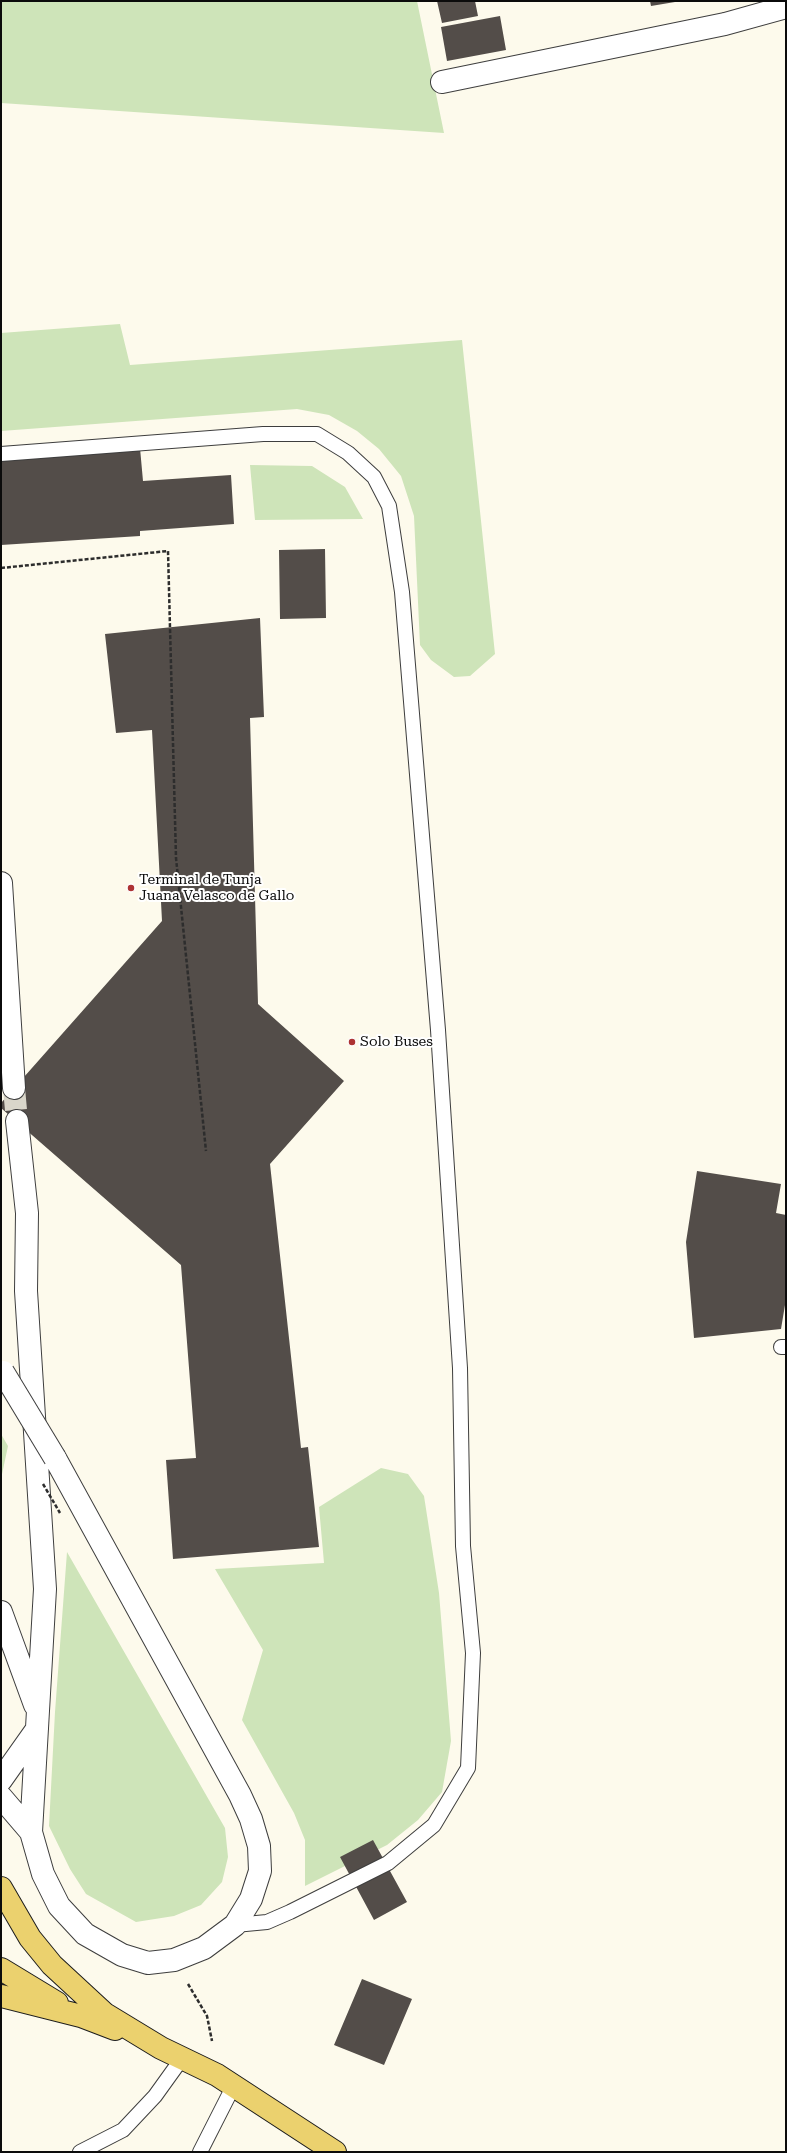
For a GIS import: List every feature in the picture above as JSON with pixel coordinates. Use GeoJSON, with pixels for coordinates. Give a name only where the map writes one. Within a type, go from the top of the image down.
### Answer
{"type":"FeatureCollection","features":[{"type":"Feature","properties":{"kind":"main road"},"geometry":{"type":"LineString","coordinates":[[1,1888],[30,1938],[52,1965],[105,2014],[161,2048]]}},
{"type":"Feature","properties":{"kind":"main road"},"geometry":{"type":"LineString","coordinates":[[1,1969],[81,2016]]}},
{"type":"Feature","properties":{"kind":"main road"},"geometry":{"type":"LineString","coordinates":[[1,1996],[81,2016],[183,2057],[225,2081],[335,2152]]}},
{"type":"Feature","properties":{"kind":"street"},"geometry":{"type":"LineString","coordinates":[[442,82],[725,24],[786,6]]}},
{"type":"Feature","properties":{"kind":"street"},"geometry":{"type":"LineString","coordinates":[[1,883],[14,1088]]}},
{"type":"Feature","properties":{"kind":"street"},"geometry":{"type":"LineString","coordinates":[[2,1371],[55,1458],[240,1795],[251,1819],[259,1846],[260,1871],[251,1899],[235,1925],[204,1948],[174,1960],[148,1963],[122,1955],[85,1934],[59,1906],[43,1874],[31,1832],[45,1589],[26,1291],[27,1213],[17,1121]]}},
{"type":"Feature","properties":{"kind":"street"},"geometry":{"type":"LineString","coordinates":[[1,1612],[37,1720],[1,1780]]}},
{"type":"Feature","properties":{"kind":"street"},"geometry":{"type":"LineString","coordinates":[[1,1797],[31,1832]]}},
{"type":"Feature","properties":{"kind":"lane"},"geometry":{"type":"LineString","coordinates":[[1,454],[263,434],[317,434],[348,453],[374,477],[389,506],[402,592],[435,991],[460,1368],[463,1546],[473,1653],[468,1768],[434,1824],[388,1863],[267,1922],[235,1925]]}},
{"type":"Feature","properties":{"kind":"lane"},"geometry":{"type":"LineString","coordinates":[[80,2152],[123,2130],[155,2096],[183,2057]]}},
{"type":"Feature","properties":{"kind":"lane"},"geometry":{"type":"LineString","coordinates":[[200,2152],[225,2081]]}},
{"type":"Feature","properties":{"kind":"path"},"geometry":{"type":"LineString","coordinates":[[1,568],[168,551],[176,858],[206,1151]]}},
{"type":"Feature","properties":{"kind":"path"},"geometry":{"type":"LineString","coordinates":[[174,1960],[207,2016],[225,2081]]}},
{"type":"Feature","properties":{"kind":"green space"},"geometry":{"type":"Polygon","coordinates":[[[1,1],[417,1],[444,133],[1,103],[1,1]]]}},
{"type":"Feature","properties":{"kind":"green space"},"geometry":{"type":"Polygon","coordinates":[[[120,324],[130,365],[462,340],[495,654],[470,676],[454,677],[431,660],[420,645],[414,516],[401,476],[379,449],[357,431],[329,415],[297,409],[1,431],[1,333],[120,324]]]}},
{"type":"Feature","properties":{"kind":"green space"},"geometry":{"type":"Polygon","coordinates":[[[250,465],[312,466],[345,487],[363,519],[255,520],[250,465]]]}},
{"type":"Feature","properties":{"kind":"green space"},"geometry":{"type":"Polygon","coordinates":[[[1,1434],[8,1446],[1,1479],[1,1434]]]}},
{"type":"Feature","properties":{"kind":"green space"},"geometry":{"type":"Polygon","coordinates":[[[381,1468],[408,1474],[424,1496],[439,1593],[451,1741],[442,1792],[418,1820],[387,1845],[305,1886],[305,1840],[294,1813],[242,1720],[263,1650],[215,1569],[324,1563],[319,1507],[381,1468]]]}},
{"type":"Feature","properties":{"kind":"green space"},"geometry":{"type":"Polygon","coordinates":[[[67,1552],[225,1828],[228,1857],[222,1882],[201,1905],[174,1916],[136,1922],[86,1894],[70,1869],[49,1826],[55,1712],[67,1552]]]}},
{"type":"Feature","properties":{"kind":"building"},"geometry":{"type":"Polygon","coordinates":[[[437,1],[475,1],[478,16],[442,23],[437,1]]]}},
{"type":"Feature","properties":{"kind":"building"},"geometry":{"type":"Polygon","coordinates":[[[650,1],[675,1],[675,2],[651,6],[650,1]]]}},
{"type":"Feature","properties":{"kind":"building"},"geometry":{"type":"Polygon","coordinates":[[[500,16],[506,50],[447,61],[441,27],[500,16]]]}},
{"type":"Feature","properties":{"kind":"building"},"geometry":{"type":"Polygon","coordinates":[[[140,448],[143,481],[231,475],[234,524],[140,531],[140,536],[1,545],[1,458],[140,448]]]}},
{"type":"Feature","properties":{"kind":"building"},"geometry":{"type":"Polygon","coordinates":[[[325,549],[326,618],[280,619],[279,550],[325,549]]]}},
{"type":"Feature","properties":{"kind":"building"},"geometry":{"type":"Polygon","coordinates":[[[260,618],[264,717],[250,718],[258,1004],[344,1081],[270,1164],[301,1448],[308,1447],[319,1547],[173,1559],[166,1460],[196,1458],[181,1265],[1,1108],[1,1103],[162,921],[152,730],[116,733],[105,634],[260,618]]]}},
{"type":"Feature","properties":{"kind":"building"},"geometry":{"type":"Polygon","coordinates":[[[697,1171],[781,1184],[776,1213],[786,1215],[786,1299],[781,1329],[694,1338],[686,1242],[697,1171]]]}},
{"type":"Feature","properties":{"kind":"building"},"geometry":{"type":"Polygon","coordinates":[[[373,1840],[407,1902],[374,1920],[340,1857],[373,1840]]]}},
{"type":"Feature","properties":{"kind":"building"},"geometry":{"type":"Polygon","coordinates":[[[362,1979],[412,1999],[384,2065],[334,2045],[362,1979]]]}},
{"type":"Feature","properties":{"kind":"tunnel"},"geometry":{"type":"LineString","coordinates":[[14,1088],[17,1121]]}},
{"type":"Feature","properties":{"kind":"place","name":"Terminal de Tunja Juana Velasco de Gallo"},"geometry":{"type":"Point","coordinates":[131,888]}},
{"type":"Feature","properties":{"kind":"place","name":"Solo Buses"},"geometry":{"type":"Point","coordinates":[352,1042]}}]}
